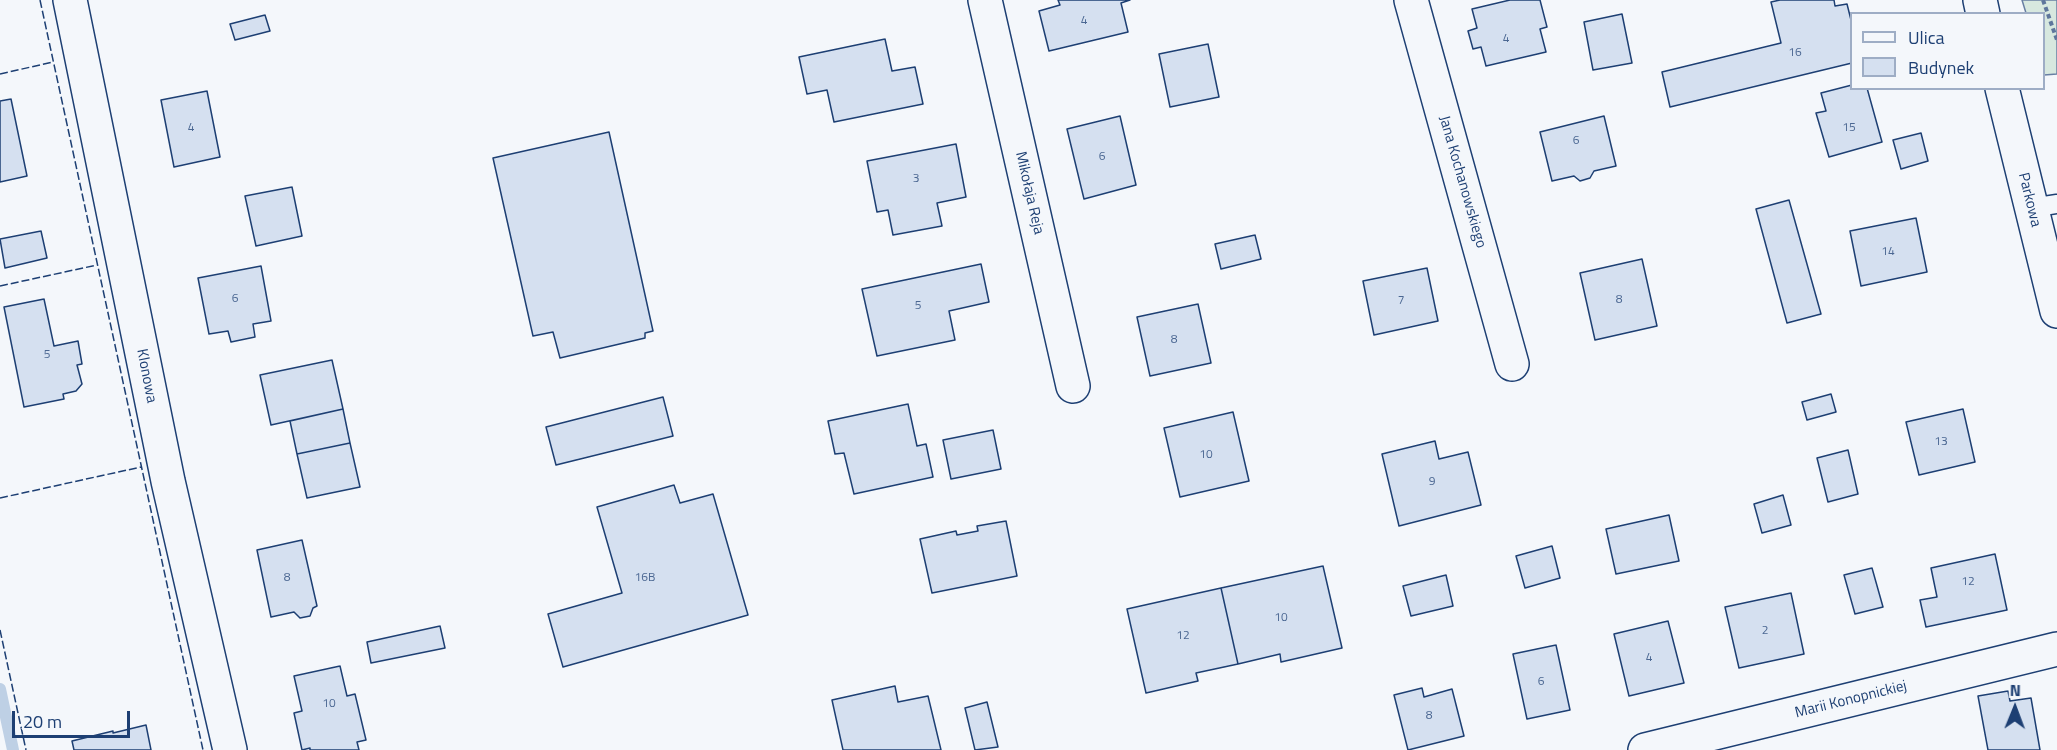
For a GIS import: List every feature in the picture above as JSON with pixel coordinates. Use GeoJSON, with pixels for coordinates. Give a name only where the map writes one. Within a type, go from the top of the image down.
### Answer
{"type":"FeatureCollection","features":[{"type":"Feature","properties":{"kind":"street","name":"Klonowa"},"geometry":{"type":"LineString","coordinates":[[70,0],[168,481],[230,750]]}},
{"type":"Feature","properties":{"kind":"street","name":"Mikołaja Reja"},"geometry":{"type":"LineString","coordinates":[[985,0],[1073,386]]}},
{"type":"Feature","properties":{"kind":"street","name":"Jana Kochanowskiego"},"geometry":{"type":"LineString","coordinates":[[1411,0],[1512,364]]}},
{"type":"Feature","properties":{"kind":"street","name":"Parkowa"},"geometry":{"type":"LineString","coordinates":[[2003,90],[2044,206],[2057,311]]}},
{"type":"Feature","properties":{"kind":"street","name":"Marii Konopnickiej"},"geometry":{"type":"LineString","coordinates":[[1645,750],[2057,649]]}},
{"type":"Feature","properties":{"kind":"path"},"geometry":{"type":"LineString","coordinates":[[2043,0],[2057,40]]}},
{"type":"Feature","properties":{"kind":"shaded area"},"geometry":{"type":"Polygon","coordinates":[[[2022,0],[2057,0],[2057,74],[2045,75],[2045,12],[2026,12],[2022,0]]]}},
{"type":"Feature","properties":{"kind":"building"},"geometry":{"type":"Polygon","coordinates":[[[1058,0],[1130,0],[1121,3],[1128,32],[1049,51],[1039,11],[1060,5],[1058,0]]]}},
{"type":"Feature","properties":{"kind":"building"},"geometry":{"type":"Polygon","coordinates":[[[1510,0],[1540,0],[1547,27],[1540,29],[1546,52],[1486,66],[1481,47],[1473,49],[1468,31],[1477,28],[1472,9],[1510,0]]]}},
{"type":"Feature","properties":{"kind":"building"},"geometry":{"type":"Polygon","coordinates":[[[1834,0],[1835,6],[1847,4],[1850,16],[1850,63],[1670,107],[1662,72],[1781,43],[1771,2],[1834,0]]]}},
{"type":"Feature","properties":{"kind":"building"},"geometry":{"type":"Polygon","coordinates":[[[1622,14],[1632,63],[1593,70],[1584,22],[1622,14]]]}},
{"type":"Feature","properties":{"kind":"building"},"geometry":{"type":"Polygon","coordinates":[[[265,15],[270,31],[235,40],[230,24],[265,15]]]}},
{"type":"Feature","properties":{"kind":"building"},"geometry":{"type":"Polygon","coordinates":[[[885,39],[892,71],[915,67],[923,104],[834,122],[827,90],[807,94],[799,57],[885,39]]]}},
{"type":"Feature","properties":{"kind":"building"},"geometry":{"type":"Polygon","coordinates":[[[1208,44],[1219,97],[1170,107],[1159,54],[1208,44]]]}},
{"type":"Feature","properties":{"kind":"building"},"geometry":{"type":"Polygon","coordinates":[[[1850,86],[1850,90],[1868,90],[1882,142],[1829,157],[1816,113],[1826,111],[1821,93],[1850,86]]]}},
{"type":"Feature","properties":{"kind":"building"},"geometry":{"type":"Polygon","coordinates":[[[207,91],[220,157],[174,167],[161,100],[207,91]]]}},
{"type":"Feature","properties":{"kind":"building"},"geometry":{"type":"Polygon","coordinates":[[[11,99],[27,176],[0,182],[0,101],[11,99]]]}},
{"type":"Feature","properties":{"kind":"building"},"geometry":{"type":"Polygon","coordinates":[[[1120,116],[1136,185],[1084,199],[1067,129],[1120,116]]]}},
{"type":"Feature","properties":{"kind":"building"},"geometry":{"type":"Polygon","coordinates":[[[1604,116],[1616,166],[1594,171],[1590,178],[1580,181],[1574,176],[1552,181],[1540,132],[1604,116]]]}},
{"type":"Feature","properties":{"kind":"building"},"geometry":{"type":"Polygon","coordinates":[[[609,132],[653,331],[645,333],[645,338],[560,358],[553,332],[533,336],[493,158],[609,132]]]}},
{"type":"Feature","properties":{"kind":"building"},"geometry":{"type":"Polygon","coordinates":[[[1921,133],[1928,161],[1901,169],[1893,140],[1921,133]]]}},
{"type":"Feature","properties":{"kind":"building"},"geometry":{"type":"Polygon","coordinates":[[[956,144],[966,197],[937,203],[942,226],[893,235],[888,210],[877,212],[867,161],[956,144]]]}},
{"type":"Feature","properties":{"kind":"building"},"geometry":{"type":"Polygon","coordinates":[[[292,187],[302,236],[256,246],[245,196],[292,187]]]}},
{"type":"Feature","properties":{"kind":"building"},"geometry":{"type":"Polygon","coordinates":[[[1789,200],[1821,314],[1787,323],[1756,209],[1789,200]]]}},
{"type":"Feature","properties":{"kind":"building"},"geometry":{"type":"Polygon","coordinates":[[[1916,218],[1927,272],[1861,286],[1850,231],[1916,218]]]}},
{"type":"Feature","properties":{"kind":"building"},"geometry":{"type":"Polygon","coordinates":[[[41,231],[47,258],[5,268],[0,239],[41,231]]]}},
{"type":"Feature","properties":{"kind":"building"},"geometry":{"type":"Polygon","coordinates":[[[1255,235],[1261,259],[1221,269],[1215,244],[1255,235]]]}},
{"type":"Feature","properties":{"kind":"building"},"geometry":{"type":"Polygon","coordinates":[[[1642,259],[1657,326],[1595,340],[1580,273],[1642,259]]]}},
{"type":"Feature","properties":{"kind":"building"},"geometry":{"type":"Polygon","coordinates":[[[981,264],[989,302],[949,311],[955,340],[877,356],[862,289],[981,264]]]}},
{"type":"Feature","properties":{"kind":"building"},"geometry":{"type":"Polygon","coordinates":[[[261,266],[271,321],[253,324],[255,337],[231,342],[228,331],[209,334],[198,278],[261,266]]]}},
{"type":"Feature","properties":{"kind":"building"},"geometry":{"type":"Polygon","coordinates":[[[1427,268],[1438,321],[1374,335],[1363,281],[1427,268]]]}},
{"type":"Feature","properties":{"kind":"building"},"geometry":{"type":"Polygon","coordinates":[[[44,299],[54,346],[78,341],[82,364],[77,365],[82,384],[76,391],[63,394],[64,399],[24,407],[4,307],[44,299]]]}},
{"type":"Feature","properties":{"kind":"building"},"geometry":{"type":"Polygon","coordinates":[[[1198,304],[1211,363],[1150,376],[1137,317],[1198,304]]]}},
{"type":"Feature","properties":{"kind":"building"},"geometry":{"type":"Polygon","coordinates":[[[332,360],[343,409],[271,425],[260,375],[332,360]]]}},
{"type":"Feature","properties":{"kind":"building"},"geometry":{"type":"Polygon","coordinates":[[[1831,394],[1836,412],[1807,420],[1802,402],[1831,394]]]}},
{"type":"Feature","properties":{"kind":"building"},"geometry":{"type":"Polygon","coordinates":[[[663,397],[673,436],[556,465],[546,427],[663,397]]]}},
{"type":"Feature","properties":{"kind":"building"},"geometry":{"type":"Polygon","coordinates":[[[908,404],[917,446],[926,444],[933,477],[854,494],[844,453],[835,454],[828,421],[908,404]]]}},
{"type":"Feature","properties":{"kind":"building"},"geometry":{"type":"Polygon","coordinates":[[[343,409],[350,443],[297,454],[290,421],[343,409]]]}},
{"type":"Feature","properties":{"kind":"building"},"geometry":{"type":"Polygon","coordinates":[[[1963,409],[1975,462],[1919,475],[1906,422],[1963,409]]]}},
{"type":"Feature","properties":{"kind":"building"},"geometry":{"type":"Polygon","coordinates":[[[1233,412],[1249,481],[1180,497],[1164,428],[1233,412]]]}},
{"type":"Feature","properties":{"kind":"building"},"geometry":{"type":"Polygon","coordinates":[[[993,430],[1001,469],[951,479],[943,440],[993,430]]]}},
{"type":"Feature","properties":{"kind":"building"},"geometry":{"type":"Polygon","coordinates":[[[1435,441],[1439,459],[1468,452],[1481,505],[1399,526],[1382,454],[1435,441]]]}},
{"type":"Feature","properties":{"kind":"building"},"geometry":{"type":"Polygon","coordinates":[[[350,443],[360,487],[307,498],[297,454],[350,443]]]}},
{"type":"Feature","properties":{"kind":"building"},"geometry":{"type":"Polygon","coordinates":[[[1848,450],[1858,494],[1828,502],[1817,458],[1848,450]]]}},
{"type":"Feature","properties":{"kind":"building"},"geometry":{"type":"Polygon","coordinates":[[[674,485],[680,503],[713,494],[748,615],[563,667],[548,614],[622,593],[597,507],[674,485]]]}},
{"type":"Feature","properties":{"kind":"building"},"geometry":{"type":"Polygon","coordinates":[[[1783,495],[1791,525],[1762,533],[1754,504],[1783,495]]]}},
{"type":"Feature","properties":{"kind":"building"},"geometry":{"type":"Polygon","coordinates":[[[1669,515],[1679,561],[1616,574],[1606,529],[1669,515]]]}},
{"type":"Feature","properties":{"kind":"building"},"geometry":{"type":"Polygon","coordinates":[[[1006,521],[1017,576],[932,593],[920,539],[956,531],[957,535],[978,531],[977,526],[1006,521]]]}},
{"type":"Feature","properties":{"kind":"building"},"geometry":{"type":"Polygon","coordinates":[[[302,540],[317,606],[313,608],[310,616],[300,618],[294,612],[271,617],[257,550],[302,540]]]}},
{"type":"Feature","properties":{"kind":"building"},"geometry":{"type":"Polygon","coordinates":[[[1552,546],[1560,578],[1525,588],[1516,556],[1552,546]]]}},
{"type":"Feature","properties":{"kind":"building"},"geometry":{"type":"Polygon","coordinates":[[[1995,554],[2007,610],[1926,627],[1920,600],[1937,597],[1931,568],[1995,554]]]}},
{"type":"Feature","properties":{"kind":"building"},"geometry":{"type":"Polygon","coordinates":[[[1323,566],[1342,648],[1281,662],[1280,654],[1238,664],[1221,588],[1323,566]]]}},
{"type":"Feature","properties":{"kind":"building"},"geometry":{"type":"Polygon","coordinates":[[[1872,568],[1883,607],[1855,614],[1844,575],[1872,568]]]}},
{"type":"Feature","properties":{"kind":"building"},"geometry":{"type":"Polygon","coordinates":[[[1446,575],[1453,606],[1411,616],[1403,586],[1446,575]]]}},
{"type":"Feature","properties":{"kind":"building"},"geometry":{"type":"Polygon","coordinates":[[[1221,588],[1238,664],[1196,673],[1198,681],[1146,693],[1127,609],[1221,588]]]}},
{"type":"Feature","properties":{"kind":"building"},"geometry":{"type":"Polygon","coordinates":[[[1791,593],[1804,654],[1739,668],[1725,607],[1791,593]]]}},
{"type":"Feature","properties":{"kind":"building"},"geometry":{"type":"Polygon","coordinates":[[[1668,621],[1684,683],[1629,696],[1614,634],[1668,621]]]}},
{"type":"Feature","properties":{"kind":"building"},"geometry":{"type":"Polygon","coordinates":[[[440,626],[445,648],[371,663],[367,642],[440,626]]]}},
{"type":"Feature","properties":{"kind":"building"},"geometry":{"type":"Polygon","coordinates":[[[1556,645],[1570,710],[1527,719],[1513,654],[1556,645]]]}},
{"type":"Feature","properties":{"kind":"building"},"geometry":{"type":"Polygon","coordinates":[[[340,666],[347,696],[355,694],[366,740],[357,742],[359,750],[310,750],[310,748],[302,750],[294,713],[302,711],[294,676],[340,666]]]}},
{"type":"Feature","properties":{"kind":"building"},"geometry":{"type":"Polygon","coordinates":[[[895,686],[898,702],[928,696],[941,750],[843,750],[832,700],[895,686]]]}},
{"type":"Feature","properties":{"kind":"building"},"geometry":{"type":"Polygon","coordinates":[[[1422,688],[1424,697],[1452,689],[1464,736],[1408,750],[1394,695],[1422,688]]]}},
{"type":"Feature","properties":{"kind":"building"},"geometry":{"type":"Polygon","coordinates":[[[2008,691],[2010,701],[2031,698],[2040,750],[1988,750],[1978,696],[2008,691]]]}},
{"type":"Feature","properties":{"kind":"building"},"geometry":{"type":"Polygon","coordinates":[[[987,702],[998,747],[975,750],[965,708],[987,702]]]}},
{"type":"Feature","properties":{"kind":"building"},"geometry":{"type":"Polygon","coordinates":[[[146,725],[151,750],[74,750],[72,741],[146,725]]]}},
{"type":"Feature","properties":{"kind":"waterway"},"geometry":{"type":"LineString","coordinates":[[0,689],[13,750]]}},
{"type":"Feature","properties":{"kind":"fence"},"geometry":{"type":"LineString","coordinates":[[40,0],[203,750]]}},
{"type":"Feature","properties":{"kind":"fence"},"geometry":{"type":"LineString","coordinates":[[0,74],[53,62]]}},
{"type":"Feature","properties":{"kind":"fence"},"geometry":{"type":"LineString","coordinates":[[0,286],[97,265]]}},
{"type":"Feature","properties":{"kind":"fence"},"geometry":{"type":"LineString","coordinates":[[0,498],[141,467]]}},
{"type":"Feature","properties":{"kind":"fence"},"geometry":{"type":"LineString","coordinates":[[0,630],[26,750]]}}]}
